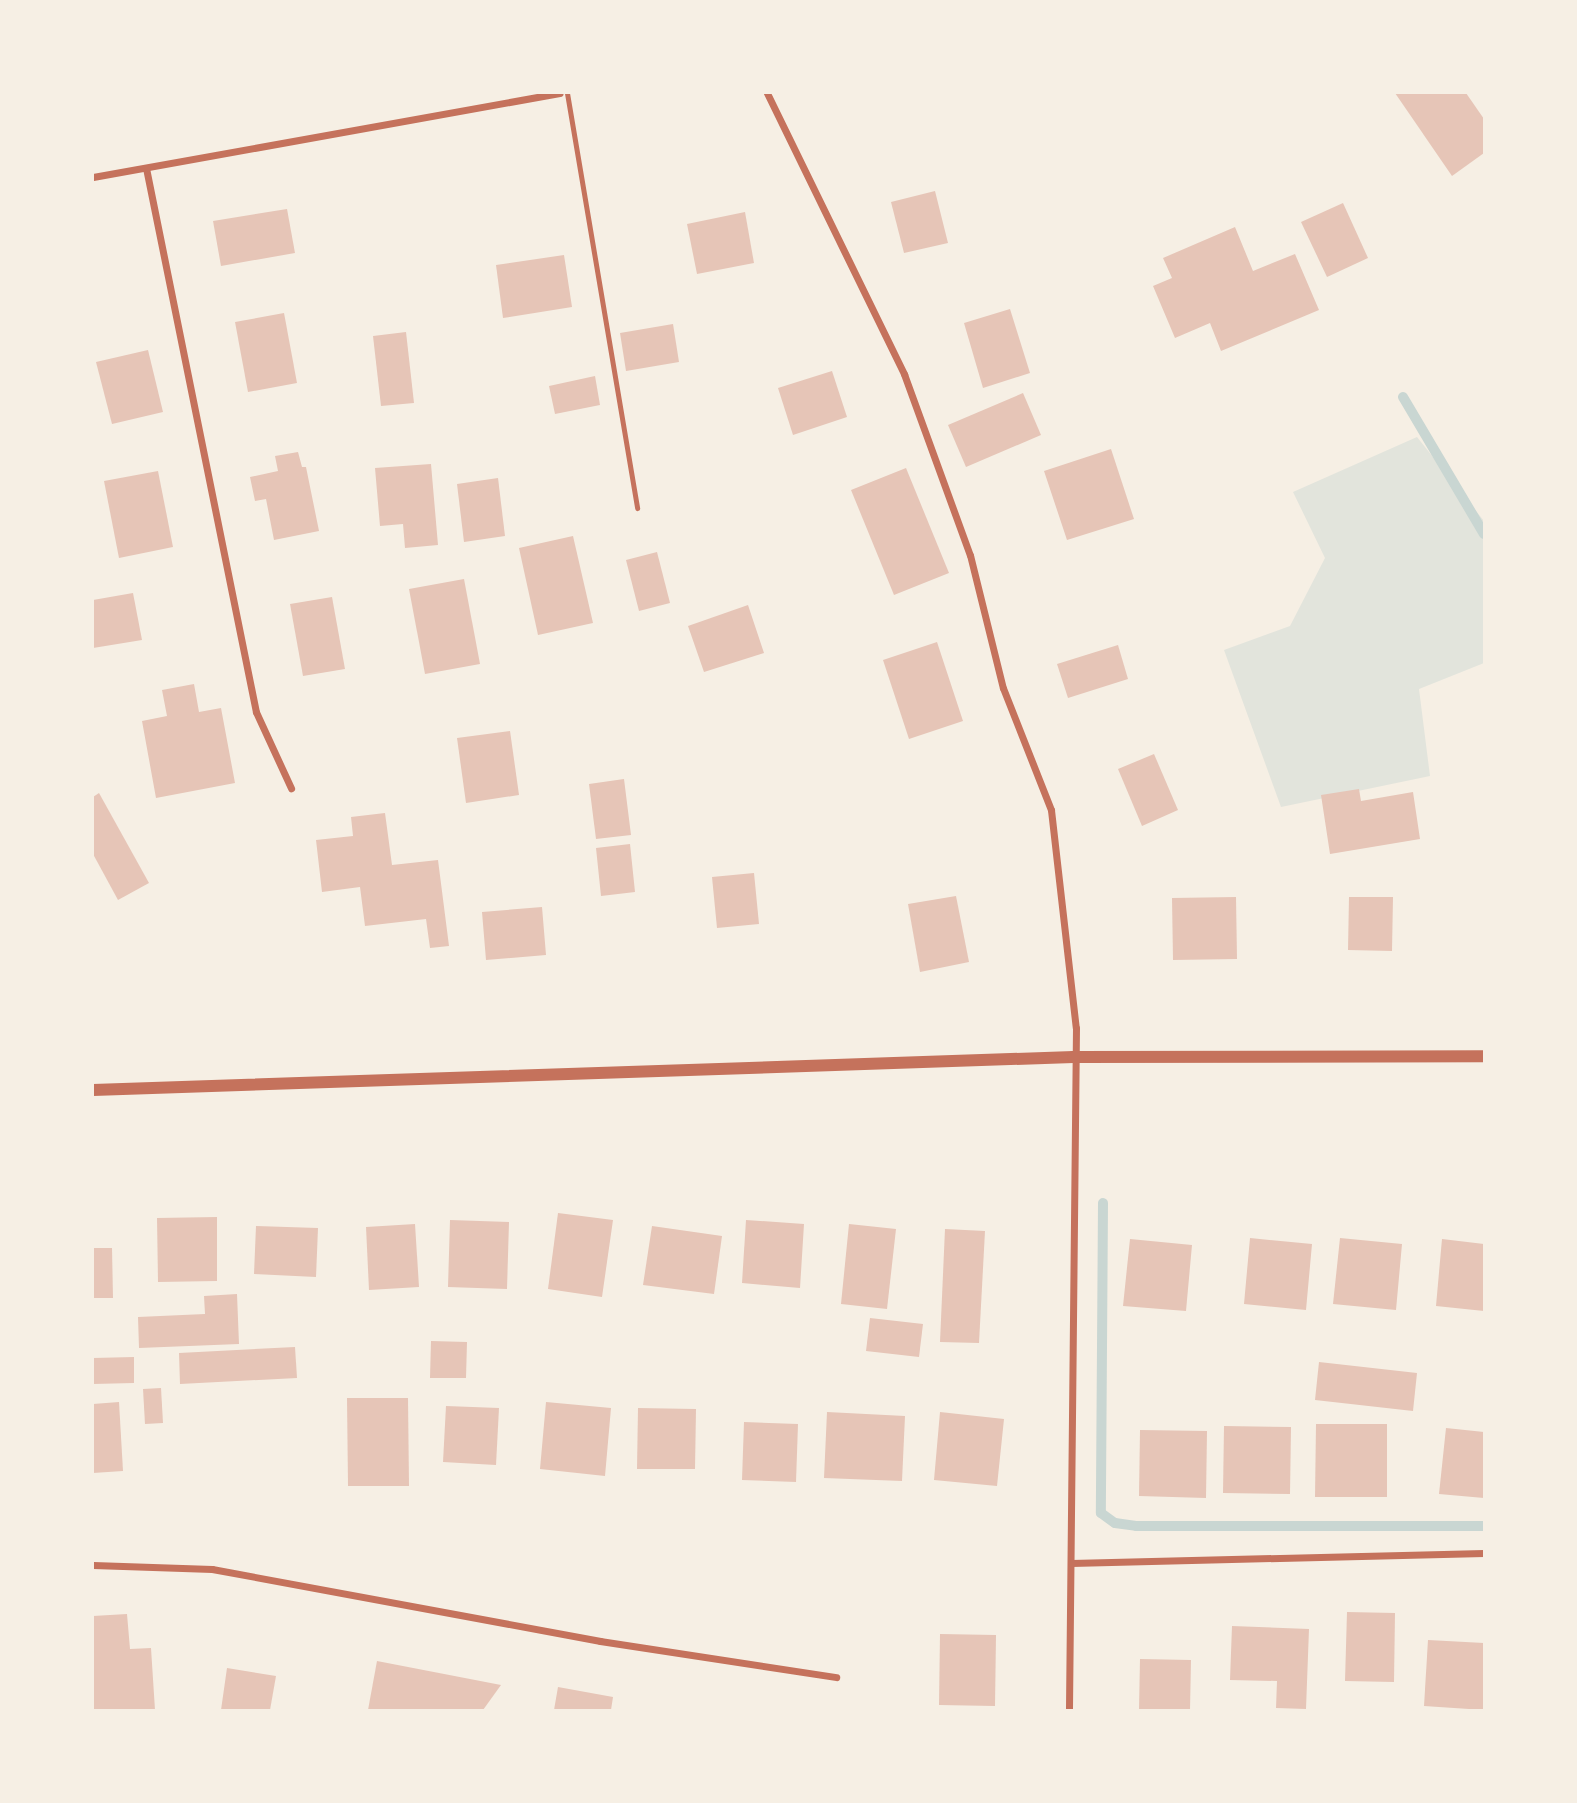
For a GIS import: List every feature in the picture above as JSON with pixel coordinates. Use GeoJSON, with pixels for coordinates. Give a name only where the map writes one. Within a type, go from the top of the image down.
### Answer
{"type":"FeatureCollection","features":[{"type":"Feature","properties":{"kind":"street"},"geometry":{"type":"LineString","coordinates":[[93,177],[559,93]]}},
{"type":"Feature","properties":{"kind":"street"},"geometry":{"type":"LineString","coordinates":[[767,93],[904,374],[971,555],[1003,688],[1051,810],[1076,1028],[1073,1057],[1069,1710]]}},
{"type":"Feature","properties":{"kind":"street"},"geometry":{"type":"LineString","coordinates":[[146,168],[256,712],[291,788]]}},
{"type":"Feature","properties":{"kind":"street"},"geometry":{"type":"LineString","coordinates":[[93,1090],[1073,1057],[1484,1056]]}},
{"type":"Feature","properties":{"kind":"street"},"geometry":{"type":"LineString","coordinates":[[1070,1563],[1484,1553]]}},
{"type":"Feature","properties":{"kind":"street"},"geometry":{"type":"LineString","coordinates":[[93,1565],[212,1569],[600,1641],[836,1676]]}},
{"type":"Feature","properties":{"kind":"lane"},"geometry":{"type":"LineString","coordinates":[[567,93],[637,508]]}},
{"type":"Feature","properties":{"kind":"shaded area"},"geometry":{"type":"Polygon","coordinates":[[[1417,437],[1484,521],[1484,663],[1419,689],[1430,776],[1281,807],[1224,650],[1290,626],[1325,558],[1293,492],[1417,437]]]}},
{"type":"Feature","properties":{"kind":"building"},"geometry":{"type":"Polygon","coordinates":[[[1395,93],[1466,93],[1484,119],[1484,153],[1452,176],[1395,93]]]}},
{"type":"Feature","properties":{"kind":"building"},"geometry":{"type":"Polygon","coordinates":[[[935,191],[948,243],[904,253],[891,202],[935,191]]]}},
{"type":"Feature","properties":{"kind":"building"},"geometry":{"type":"Polygon","coordinates":[[[1343,203],[1368,258],[1327,277],[1301,222],[1343,203]]]}},
{"type":"Feature","properties":{"kind":"building"},"geometry":{"type":"Polygon","coordinates":[[[287,209],[295,253],[221,266],[213,221],[287,209]]]}},
{"type":"Feature","properties":{"kind":"building"},"geometry":{"type":"Polygon","coordinates":[[[745,212],[754,263],[697,274],[687,224],[745,212]]]}},
{"type":"Feature","properties":{"kind":"building"},"geometry":{"type":"Polygon","coordinates":[[[1235,227],[1253,271],[1295,254],[1319,310],[1221,351],[1210,323],[1175,338],[1153,286],[1172,278],[1163,258],[1235,227]]]}},
{"type":"Feature","properties":{"kind":"building"},"geometry":{"type":"Polygon","coordinates":[[[564,255],[572,307],[503,318],[496,265],[564,255]]]}},
{"type":"Feature","properties":{"kind":"building"},"geometry":{"type":"Polygon","coordinates":[[[1010,309],[1030,373],[983,388],[964,323],[1010,309]]]}},
{"type":"Feature","properties":{"kind":"building"},"geometry":{"type":"Polygon","coordinates":[[[284,313],[297,383],[248,392],[235,322],[284,313]]]}},
{"type":"Feature","properties":{"kind":"building"},"geometry":{"type":"Polygon","coordinates":[[[673,324],[679,362],[626,371],[620,333],[673,324]]]}},
{"type":"Feature","properties":{"kind":"building"},"geometry":{"type":"Polygon","coordinates":[[[406,332],[414,403],[381,406],[373,336],[406,332]]]}},
{"type":"Feature","properties":{"kind":"building"},"geometry":{"type":"Polygon","coordinates":[[[148,350],[163,412],[112,424],[96,362],[148,350]]]}},
{"type":"Feature","properties":{"kind":"building"},"geometry":{"type":"Polygon","coordinates":[[[832,371],[847,417],[793,435],[778,388],[832,371]]]}},
{"type":"Feature","properties":{"kind":"building"},"geometry":{"type":"Polygon","coordinates":[[[595,376],[600,405],[555,414],[549,386],[595,376]]]}},
{"type":"Feature","properties":{"kind":"building"},"geometry":{"type":"Polygon","coordinates":[[[1023,393],[1041,435],[966,467],[948,425],[1023,393]]]}},
{"type":"Feature","properties":{"kind":"building"},"geometry":{"type":"Polygon","coordinates":[[[1111,449],[1134,519],[1067,540],[1044,471],[1111,449]]]}},
{"type":"Feature","properties":{"kind":"building"},"geometry":{"type":"Polygon","coordinates":[[[298,452],[302,467],[306,467],[319,531],[274,540],[266,499],[255,501],[250,477],[278,471],[275,456],[298,452]]]}},
{"type":"Feature","properties":{"kind":"building"},"geometry":{"type":"Polygon","coordinates":[[[431,464],[438,545],[405,548],[403,524],[380,526],[375,468],[431,464]]]}},
{"type":"Feature","properties":{"kind":"building"},"geometry":{"type":"Polygon","coordinates":[[[906,468],[949,573],[894,595],[851,490],[906,468]]]}},
{"type":"Feature","properties":{"kind":"building"},"geometry":{"type":"Polygon","coordinates":[[[158,471],[173,547],[119,558],[104,481],[158,471]]]}},
{"type":"Feature","properties":{"kind":"building"},"geometry":{"type":"Polygon","coordinates":[[[498,478],[505,536],[464,542],[457,484],[498,478]]]}},
{"type":"Feature","properties":{"kind":"building"},"geometry":{"type":"Polygon","coordinates":[[[573,536],[593,623],[538,635],[519,548],[573,536]]]}},
{"type":"Feature","properties":{"kind":"building"},"geometry":{"type":"Polygon","coordinates":[[[657,552],[670,603],[639,611],[626,560],[657,552]]]}},
{"type":"Feature","properties":{"kind":"building"},"geometry":{"type":"Polygon","coordinates":[[[464,579],[480,664],[425,674],[409,589],[464,579]]]}},
{"type":"Feature","properties":{"kind":"building"},"geometry":{"type":"Polygon","coordinates":[[[133,593],[142,640],[93,648],[93,600],[133,593]]]}},
{"type":"Feature","properties":{"kind":"building"},"geometry":{"type":"Polygon","coordinates":[[[332,597],[345,669],[303,676],[290,604],[332,597]]]}},
{"type":"Feature","properties":{"kind":"building"},"geometry":{"type":"Polygon","coordinates":[[[748,605],[764,653],[704,672],[688,626],[748,605]]]}},
{"type":"Feature","properties":{"kind":"building"},"geometry":{"type":"Polygon","coordinates":[[[937,642],[963,721],[909,739],[883,660],[937,642]]]}},
{"type":"Feature","properties":{"kind":"building"},"geometry":{"type":"Polygon","coordinates":[[[1118,645],[1128,679],[1068,698],[1057,664],[1118,645]]]}},
{"type":"Feature","properties":{"kind":"building"},"geometry":{"type":"Polygon","coordinates":[[[194,684],[199,712],[221,708],[235,783],[156,798],[142,721],[167,716],[162,690],[194,684]]]}},
{"type":"Feature","properties":{"kind":"building"},"geometry":{"type":"Polygon","coordinates":[[[510,731],[519,795],[466,803],[457,738],[510,731]]]}},
{"type":"Feature","properties":{"kind":"building"},"geometry":{"type":"Polygon","coordinates":[[[1154,754],[1178,810],[1142,826],[1118,769],[1154,754]]]}},
{"type":"Feature","properties":{"kind":"building"},"geometry":{"type":"Polygon","coordinates":[[[624,779],[631,835],[596,839],[589,784],[624,779]]]}},
{"type":"Feature","properties":{"kind":"building"},"geometry":{"type":"Polygon","coordinates":[[[1359,789],[1361,801],[1413,792],[1420,839],[1330,854],[1321,795],[1359,789]]]}},
{"type":"Feature","properties":{"kind":"building"},"geometry":{"type":"Polygon","coordinates":[[[99,793],[149,883],[118,900],[93,854],[93,797],[99,793]]]}},
{"type":"Feature","properties":{"kind":"building"},"geometry":{"type":"Polygon","coordinates":[[[385,813],[392,865],[438,860],[449,946],[430,948],[426,919],[365,926],[360,887],[322,892],[316,840],[353,836],[351,817],[385,813]]]}},
{"type":"Feature","properties":{"kind":"building"},"geometry":{"type":"Polygon","coordinates":[[[630,844],[635,892],[601,896],[596,848],[630,844]]]}},
{"type":"Feature","properties":{"kind":"building"},"geometry":{"type":"Polygon","coordinates":[[[754,873],[759,924],[717,928],[712,877],[754,873]]]}},
{"type":"Feature","properties":{"kind":"building"},"geometry":{"type":"Polygon","coordinates":[[[956,896],[969,962],[920,972],[908,904],[956,896]]]}},
{"type":"Feature","properties":{"kind":"building"},"geometry":{"type":"Polygon","coordinates":[[[1236,897],[1237,959],[1173,960],[1172,898],[1236,897]]]}},
{"type":"Feature","properties":{"kind":"building"},"geometry":{"type":"Polygon","coordinates":[[[1349,897],[1393,897],[1392,951],[1348,950],[1349,897]]]}},
{"type":"Feature","properties":{"kind":"building"},"geometry":{"type":"Polygon","coordinates":[[[542,907],[546,955],[486,960],[482,912],[542,907]]]}},
{"type":"Feature","properties":{"kind":"building"},"geometry":{"type":"Polygon","coordinates":[[[558,1213],[613,1220],[602,1297],[548,1289],[558,1213]]]}},
{"type":"Feature","properties":{"kind":"building"},"geometry":{"type":"Polygon","coordinates":[[[217,1217],[217,1281],[158,1282],[157,1218],[217,1217]]]}},
{"type":"Feature","properties":{"kind":"building"},"geometry":{"type":"Polygon","coordinates":[[[450,1220],[509,1222],[507,1289],[448,1287],[450,1220]]]}},
{"type":"Feature","properties":{"kind":"building"},"geometry":{"type":"Polygon","coordinates":[[[746,1220],[804,1224],[800,1288],[742,1283],[746,1220]]]}},
{"type":"Feature","properties":{"kind":"building"},"geometry":{"type":"Polygon","coordinates":[[[415,1224],[419,1287],[369,1290],[366,1227],[415,1224]]]}},
{"type":"Feature","properties":{"kind":"building"},"geometry":{"type":"Polygon","coordinates":[[[849,1224],[896,1229],[887,1309],[841,1304],[849,1224]]]}},
{"type":"Feature","properties":{"kind":"building"},"geometry":{"type":"Polygon","coordinates":[[[256,1226],[318,1228],[316,1277],[254,1274],[256,1226]]]}},
{"type":"Feature","properties":{"kind":"building"},"geometry":{"type":"Polygon","coordinates":[[[652,1226],[722,1236],[714,1294],[643,1285],[652,1226]]]}},
{"type":"Feature","properties":{"kind":"building"},"geometry":{"type":"Polygon","coordinates":[[[945,1229],[985,1231],[979,1343],[940,1342],[945,1229]]]}},
{"type":"Feature","properties":{"kind":"building"},"geometry":{"type":"Polygon","coordinates":[[[1250,1238],[1312,1244],[1306,1310],[1244,1304],[1250,1238]]]}},
{"type":"Feature","properties":{"kind":"building"},"geometry":{"type":"Polygon","coordinates":[[[1340,1238],[1402,1244],[1396,1310],[1333,1304],[1340,1238]]]}},
{"type":"Feature","properties":{"kind":"building"},"geometry":{"type":"Polygon","coordinates":[[[1130,1239],[1192,1245],[1186,1311],[1123,1306],[1130,1239]]]}},
{"type":"Feature","properties":{"kind":"building"},"geometry":{"type":"Polygon","coordinates":[[[1442,1239],[1484,1244],[1484,1311],[1436,1306],[1442,1239]]]}},
{"type":"Feature","properties":{"kind":"building"},"geometry":{"type":"Polygon","coordinates":[[[93,1248],[112,1248],[113,1298],[93,1298],[93,1248]]]}},
{"type":"Feature","properties":{"kind":"building"},"geometry":{"type":"Polygon","coordinates":[[[237,1294],[239,1344],[139,1348],[138,1317],[205,1314],[204,1296],[237,1294]]]}},
{"type":"Feature","properties":{"kind":"building"},"geometry":{"type":"Polygon","coordinates":[[[870,1318],[923,1324],[919,1357],[866,1351],[870,1318]]]}},
{"type":"Feature","properties":{"kind":"building"},"geometry":{"type":"Polygon","coordinates":[[[431,1341],[467,1342],[466,1378],[430,1378],[431,1341]]]}},
{"type":"Feature","properties":{"kind":"building"},"geometry":{"type":"Polygon","coordinates":[[[295,1347],[297,1378],[180,1384],[179,1353],[295,1347]]]}},
{"type":"Feature","properties":{"kind":"building"},"geometry":{"type":"Polygon","coordinates":[[[134,1357],[134,1383],[93,1384],[93,1358],[134,1357]]]}},
{"type":"Feature","properties":{"kind":"building"},"geometry":{"type":"Polygon","coordinates":[[[1319,1362],[1417,1373],[1413,1411],[1315,1400],[1319,1362]]]}},
{"type":"Feature","properties":{"kind":"building"},"geometry":{"type":"Polygon","coordinates":[[[161,1388],[163,1423],[145,1424],[143,1389],[161,1388]]]}},
{"type":"Feature","properties":{"kind":"building"},"geometry":{"type":"Polygon","coordinates":[[[347,1398],[408,1398],[409,1486],[348,1486],[347,1398]]]}},
{"type":"Feature","properties":{"kind":"building"},"geometry":{"type":"Polygon","coordinates":[[[119,1402],[123,1471],[93,1473],[93,1404],[119,1402]]]}},
{"type":"Feature","properties":{"kind":"building"},"geometry":{"type":"Polygon","coordinates":[[[546,1402],[611,1408],[605,1476],[540,1469],[546,1402]]]}},
{"type":"Feature","properties":{"kind":"building"},"geometry":{"type":"Polygon","coordinates":[[[446,1406],[499,1408],[496,1465],[443,1462],[446,1406]]]}},
{"type":"Feature","properties":{"kind":"building"},"geometry":{"type":"Polygon","coordinates":[[[638,1408],[696,1409],[695,1469],[637,1469],[638,1408]]]}},
{"type":"Feature","properties":{"kind":"building"},"geometry":{"type":"Polygon","coordinates":[[[827,1412],[905,1416],[902,1481],[824,1478],[827,1412]]]}},
{"type":"Feature","properties":{"kind":"building"},"geometry":{"type":"Polygon","coordinates":[[[940,1412],[1004,1419],[997,1486],[934,1480],[940,1412]]]}},
{"type":"Feature","properties":{"kind":"building"},"geometry":{"type":"Polygon","coordinates":[[[744,1422],[798,1424],[796,1482],[742,1480],[744,1422]]]}},
{"type":"Feature","properties":{"kind":"building"},"geometry":{"type":"Polygon","coordinates":[[[1316,1424],[1387,1424],[1387,1497],[1315,1497],[1316,1424]]]}},
{"type":"Feature","properties":{"kind":"building"},"geometry":{"type":"Polygon","coordinates":[[[1224,1426],[1291,1427],[1290,1494],[1223,1493],[1224,1426]]]}},
{"type":"Feature","properties":{"kind":"building"},"geometry":{"type":"Polygon","coordinates":[[[1446,1428],[1484,1432],[1484,1498],[1439,1494],[1446,1428]]]}},
{"type":"Feature","properties":{"kind":"building"},"geometry":{"type":"Polygon","coordinates":[[[1140,1430],[1207,1431],[1206,1498],[1139,1496],[1140,1430]]]}},
{"type":"Feature","properties":{"kind":"building"},"geometry":{"type":"Polygon","coordinates":[[[1347,1612],[1395,1613],[1394,1682],[1345,1681],[1347,1612]]]}},
{"type":"Feature","properties":{"kind":"building"},"geometry":{"type":"Polygon","coordinates":[[[127,1614],[130,1649],[151,1648],[155,1710],[93,1710],[93,1616],[127,1614]]]}},
{"type":"Feature","properties":{"kind":"building"},"geometry":{"type":"Polygon","coordinates":[[[1232,1626],[1309,1629],[1306,1709],[1276,1708],[1277,1681],[1230,1680],[1232,1626]]]}},
{"type":"Feature","properties":{"kind":"building"},"geometry":{"type":"Polygon","coordinates":[[[940,1634],[996,1635],[995,1706],[939,1705],[940,1634]]]}},
{"type":"Feature","properties":{"kind":"building"},"geometry":{"type":"Polygon","coordinates":[[[1428,1640],[1484,1643],[1484,1710],[1424,1706],[1428,1640]]]}},
{"type":"Feature","properties":{"kind":"building"},"geometry":{"type":"Polygon","coordinates":[[[1140,1659],[1191,1660],[1190,1710],[1139,1710],[1140,1659]]]}},
{"type":"Feature","properties":{"kind":"building"},"geometry":{"type":"Polygon","coordinates":[[[377,1661],[501,1685],[483,1710],[368,1710],[377,1661]]]}},
{"type":"Feature","properties":{"kind":"building"},"geometry":{"type":"Polygon","coordinates":[[[227,1668],[276,1676],[270,1710],[221,1710],[227,1668]]]}},
{"type":"Feature","properties":{"kind":"building"},"geometry":{"type":"Polygon","coordinates":[[[558,1687],[613,1697],[611,1710],[554,1710],[558,1687]]]}},
{"type":"Feature","properties":{"kind":"waterway"},"geometry":{"type":"LineString","coordinates":[[1403,397],[1484,534]]}},
{"type":"Feature","properties":{"kind":"waterway"},"geometry":{"type":"LineString","coordinates":[[1103,1203],[1101,1513],[1115,1523],[1136,1526],[1484,1526]]}}]}
